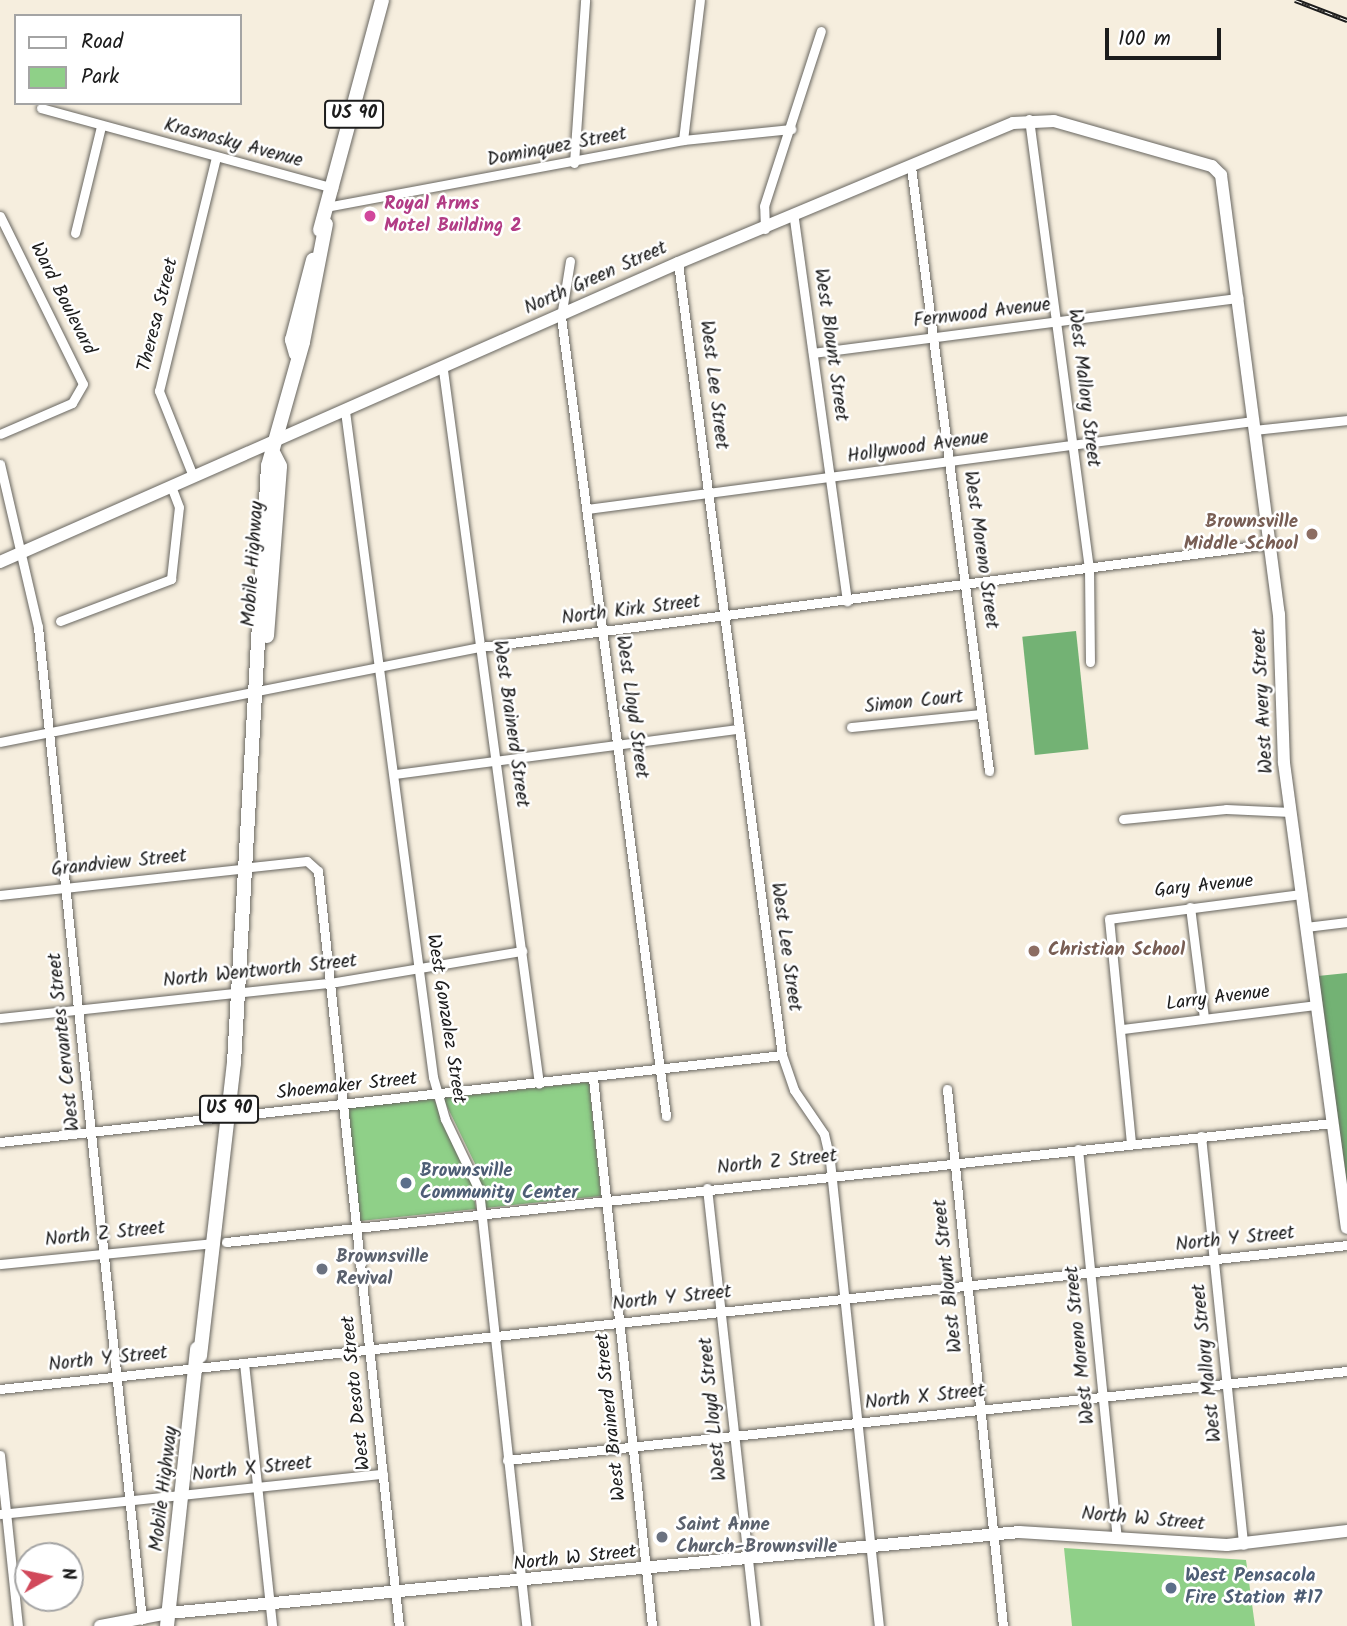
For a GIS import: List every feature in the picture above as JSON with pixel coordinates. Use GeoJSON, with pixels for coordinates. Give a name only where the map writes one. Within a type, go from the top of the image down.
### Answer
{"type":"FeatureCollection","features":[{"type":"Feature","properties":{"kind":"main road","name":"Mobile Highway"},"geometry":{"type":"LineString","coordinates":[[168,1620],[211,1269],[221,1242],[246,864],[280,466],[275,447],[377,1]]}},
{"type":"Feature","properties":{"kind":"street"},"geometry":{"type":"LineString","coordinates":[[574,163],[585,0]]}},
{"type":"Feature","properties":{"kind":"street"},"geometry":{"type":"LineString","coordinates":[[683,140],[700,0]]}},
{"type":"Feature","properties":{"kind":"street"},"geometry":{"type":"LineString","coordinates":[[765,229],[764,206],[791,130],[821,31]]}},
{"type":"Feature","properties":{"kind":"street","name":"Krasnosky Avenue"},"geometry":{"type":"LineString","coordinates":[[41,108],[335,188]]}},
{"type":"Feature","properties":{"kind":"street","name":"North Green Street"},"geometry":{"type":"LineString","coordinates":[[0,562],[193,476],[275,447],[345,411],[443,370],[678,263],[794,219],[1029,119]]}},
{"type":"Feature","properties":{"kind":"street","name":"West Avery Street"},"geometry":{"type":"LineString","coordinates":[[1029,119],[1219,172],[1270,544],[1291,812],[1347,1228]]}},
{"type":"Feature","properties":{"kind":"street","name":"West Mallory Street"},"geometry":{"type":"LineString","coordinates":[[1029,119],[1089,568],[1090,662]]}},
{"type":"Feature","properties":{"kind":"street"},"geometry":{"type":"LineString","coordinates":[[75,233],[101,126]]}},
{"type":"Feature","properties":{"kind":"street","name":"Dominquez Street"},"geometry":{"type":"LineString","coordinates":[[331,206],[574,163],[683,140],[791,130]]}},
{"type":"Feature","properties":{"kind":"street","name":"Theresa Street"},"geometry":{"type":"LineString","coordinates":[[193,476],[163,415],[159,391],[216,157]]}},
{"type":"Feature","properties":{"kind":"street","name":"West Moreno Street"},"geometry":{"type":"LineString","coordinates":[[911,167],[967,584],[989,771]]}},
{"type":"Feature","properties":{"kind":"street","name":"Ward Boulevard"},"geometry":{"type":"LineString","coordinates":[[0,216],[83,384],[72,402],[0,434]]}},
{"type":"Feature","properties":{"kind":"street","name":"West Blount Street"},"geometry":{"type":"LineString","coordinates":[[794,219],[847,601]]}},
{"type":"Feature","properties":{"kind":"street","name":"West Lloyd Street"},"geometry":{"type":"LineString","coordinates":[[570,261],[561,317],[666,1116]]}},
{"type":"Feature","properties":{"kind":"street","name":"West Lee Street"},"geometry":{"type":"LineString","coordinates":[[678,263],[782,1055],[794,1090],[824,1134],[831,1175],[879,1626]]}},
{"type":"Feature","properties":{"kind":"street","name":"Fernwood Avenue"},"geometry":{"type":"LineString","coordinates":[[813,353],[1238,298]]}},
{"type":"Feature","properties":{"kind":"street","name":"West Brainerd Street"},"geometry":{"type":"LineString","coordinates":[[443,370],[498,759],[539,1084]]}},
{"type":"Feature","properties":{"kind":"street","name":"West Gonzalez Street"},"geometry":{"type":"LineString","coordinates":[[345,411],[382,663],[417,968],[438,1094],[474,1171],[481,1212],[526,1626]]}},
{"type":"Feature","properties":{"kind":"street","name":"Hollywood Avenue"},"geometry":{"type":"LineString","coordinates":[[587,509],[1073,445],[1254,426],[1347,420]]}},
{"type":"Feature","properties":{"kind":"street","name":"West Cervantes Street"},"geometry":{"type":"LineString","coordinates":[[0,464],[23,552],[49,731],[142,1620]]}},
{"type":"Feature","properties":{"kind":"street"},"geometry":{"type":"LineString","coordinates":[[60,621],[171,579],[179,508],[171,486]]}},
{"type":"Feature","properties":{"kind":"street","name":"North Kirk Street"},"geometry":{"type":"LineString","coordinates":[[0,742],[260,683],[481,647],[725,618],[1270,544]]}},
{"type":"Feature","properties":{"kind":"street","name":"Simon Court"},"geometry":{"type":"LineString","coordinates":[[851,727],[981,714]]}},
{"type":"Feature","properties":{"kind":"street"},"geometry":{"type":"LineString","coordinates":[[395,774],[739,729]]}},
{"type":"Feature","properties":{"kind":"street"},"geometry":{"type":"LineString","coordinates":[[1124,819],[1226,809],[1291,812]]}},
{"type":"Feature","properties":{"kind":"street","name":"Grandview Street"},"geometry":{"type":"LineString","coordinates":[[0,895],[246,864],[315,865]]}},
{"type":"Feature","properties":{"kind":"street","name":"West Desoto Street"},"geometry":{"type":"LineString","coordinates":[[315,865],[344,1105],[399,1626]]}},
{"type":"Feature","properties":{"kind":"street","name":"Gary Avenue"},"geometry":{"type":"LineString","coordinates":[[1123,1029],[1110,918],[1302,894]]}},
{"type":"Feature","properties":{"kind":"street"},"geometry":{"type":"LineString","coordinates":[[1190,906],[1204,1018]]}},
{"type":"Feature","properties":{"kind":"street"},"geometry":{"type":"LineString","coordinates":[[1307,927],[1347,922]]}},
{"type":"Feature","properties":{"kind":"street","name":"North Wentworth Street"},"geometry":{"type":"LineString","coordinates":[[0,1018],[330,983],[522,951]]}},
{"type":"Feature","properties":{"kind":"street","name":"Larry Avenue"},"geometry":{"type":"LineString","coordinates":[[1123,1029],[1317,1005]]}},
{"type":"Feature","properties":{"kind":"street"},"geometry":{"type":"LineString","coordinates":[[1123,1029],[1131,1143]]}},
{"type":"Feature","properties":{"kind":"street","name":"Shoemaker Street"},"geometry":{"type":"LineString","coordinates":[[0,1142],[782,1055]]}},
{"type":"Feature","properties":{"kind":"street","name":"West Brainerd Street"},"geometry":{"type":"LineString","coordinates":[[593,1078],[652,1626]]}},
{"type":"Feature","properties":{"kind":"street","name":"West Blount Street"},"geometry":{"type":"LineString","coordinates":[[947,1089],[1003,1626]]}},
{"type":"Feature","properties":{"kind":"street","name":"North Z Street"},"geometry":{"type":"LineString","coordinates":[[0,1264],[1332,1123]]}},
{"type":"Feature","properties":{"kind":"street","name":"West Mallory Street"},"geometry":{"type":"LineString","coordinates":[[1201,1136],[1243,1545]]}},
{"type":"Feature","properties":{"kind":"street","name":"West Moreno Street"},"geometry":{"type":"LineString","coordinates":[[1078,1149],[1117,1538]]}},
{"type":"Feature","properties":{"kind":"street","name":"West Lloyd Street"},"geometry":{"type":"LineString","coordinates":[[708,1188],[755,1626]]}},
{"type":"Feature","properties":{"kind":"street","name":"North Y Street"},"geometry":{"type":"LineString","coordinates":[[0,1389],[117,1376],[200,1362],[244,1363],[1347,1245]]}},
{"type":"Feature","properties":{"kind":"street"},"geometry":{"type":"LineString","coordinates":[[244,1363],[272,1626]]}},
{"type":"Feature","properties":{"kind":"street","name":"North X Street"},"geometry":{"type":"LineString","coordinates":[[507,1461],[1347,1371]]}},
{"type":"Feature","properties":{"kind":"street"},"geometry":{"type":"LineString","coordinates":[[0,1455],[3,1514],[18,1626]]}},
{"type":"Feature","properties":{"kind":"street","name":"North X Street"},"geometry":{"type":"LineString","coordinates":[[3,1514],[383,1474]]}},
{"type":"Feature","properties":{"kind":"street","name":"North W Street"},"geometry":{"type":"LineString","coordinates":[[100,1626],[142,1620],[168,1620],[270,1604],[522,1584],[994,1534],[1243,1545],[1347,1531]]}},
{"type":"Feature","properties":{"kind":"green space"},"geometry":{"type":"Polygon","coordinates":[[[1076,631],[1088,749],[1035,755],[1022,637],[1076,631]]]}},
{"type":"Feature","properties":{"kind":"green space"},"geometry":{"type":"Polygon","coordinates":[[[1347,973],[1347,1191],[1318,976],[1347,973]]]}},
{"type":"Feature","properties":{"kind":"green space"},"geometry":{"type":"Polygon","coordinates":[[[589,1082],[601,1196],[485,1208],[478,1170],[443,1098],[589,1082]]]}},
{"type":"Feature","properties":{"kind":"green space"},"geometry":{"type":"Polygon","coordinates":[[[434,1099],[470,1172],[476,1209],[360,1221],[348,1108],[434,1099]]]}},
{"type":"Feature","properties":{"kind":"green space"},"geometry":{"type":"Polygon","coordinates":[[[1064,1548],[1246,1560],[1255,1626],[1072,1626],[1064,1548]]]}},
{"type":"Feature","properties":{"kind":"railway"},"geometry":{"type":"LineString","coordinates":[[1295,0],[1347,20]]}},
{"type":"Feature","properties":{"kind":"place","name":"Royal Arms Motel Building 2"},"geometry":{"type":"Point","coordinates":[370,216]}},
{"type":"Feature","properties":{"kind":"place","name":"Brownsville Middle School"},"geometry":{"type":"Point","coordinates":[1312,534]}},
{"type":"Feature","properties":{"kind":"place","name":"Christian School"},"geometry":{"type":"Point","coordinates":[1034,951]}},
{"type":"Feature","properties":{"kind":"place","name":"Brownsville Community Center"},"geometry":{"type":"Point","coordinates":[406,1183]}},
{"type":"Feature","properties":{"kind":"place","name":"Brownsville Revival"},"geometry":{"type":"Point","coordinates":[322,1269]}},
{"type":"Feature","properties":{"kind":"place","name":"Saint Anne Church-Brownsville"},"geometry":{"type":"Point","coordinates":[662,1537]}},
{"type":"Feature","properties":{"kind":"place","name":"West Pensacola Fire Station #17"},"geometry":{"type":"Point","coordinates":[1171,1588]}}]}
